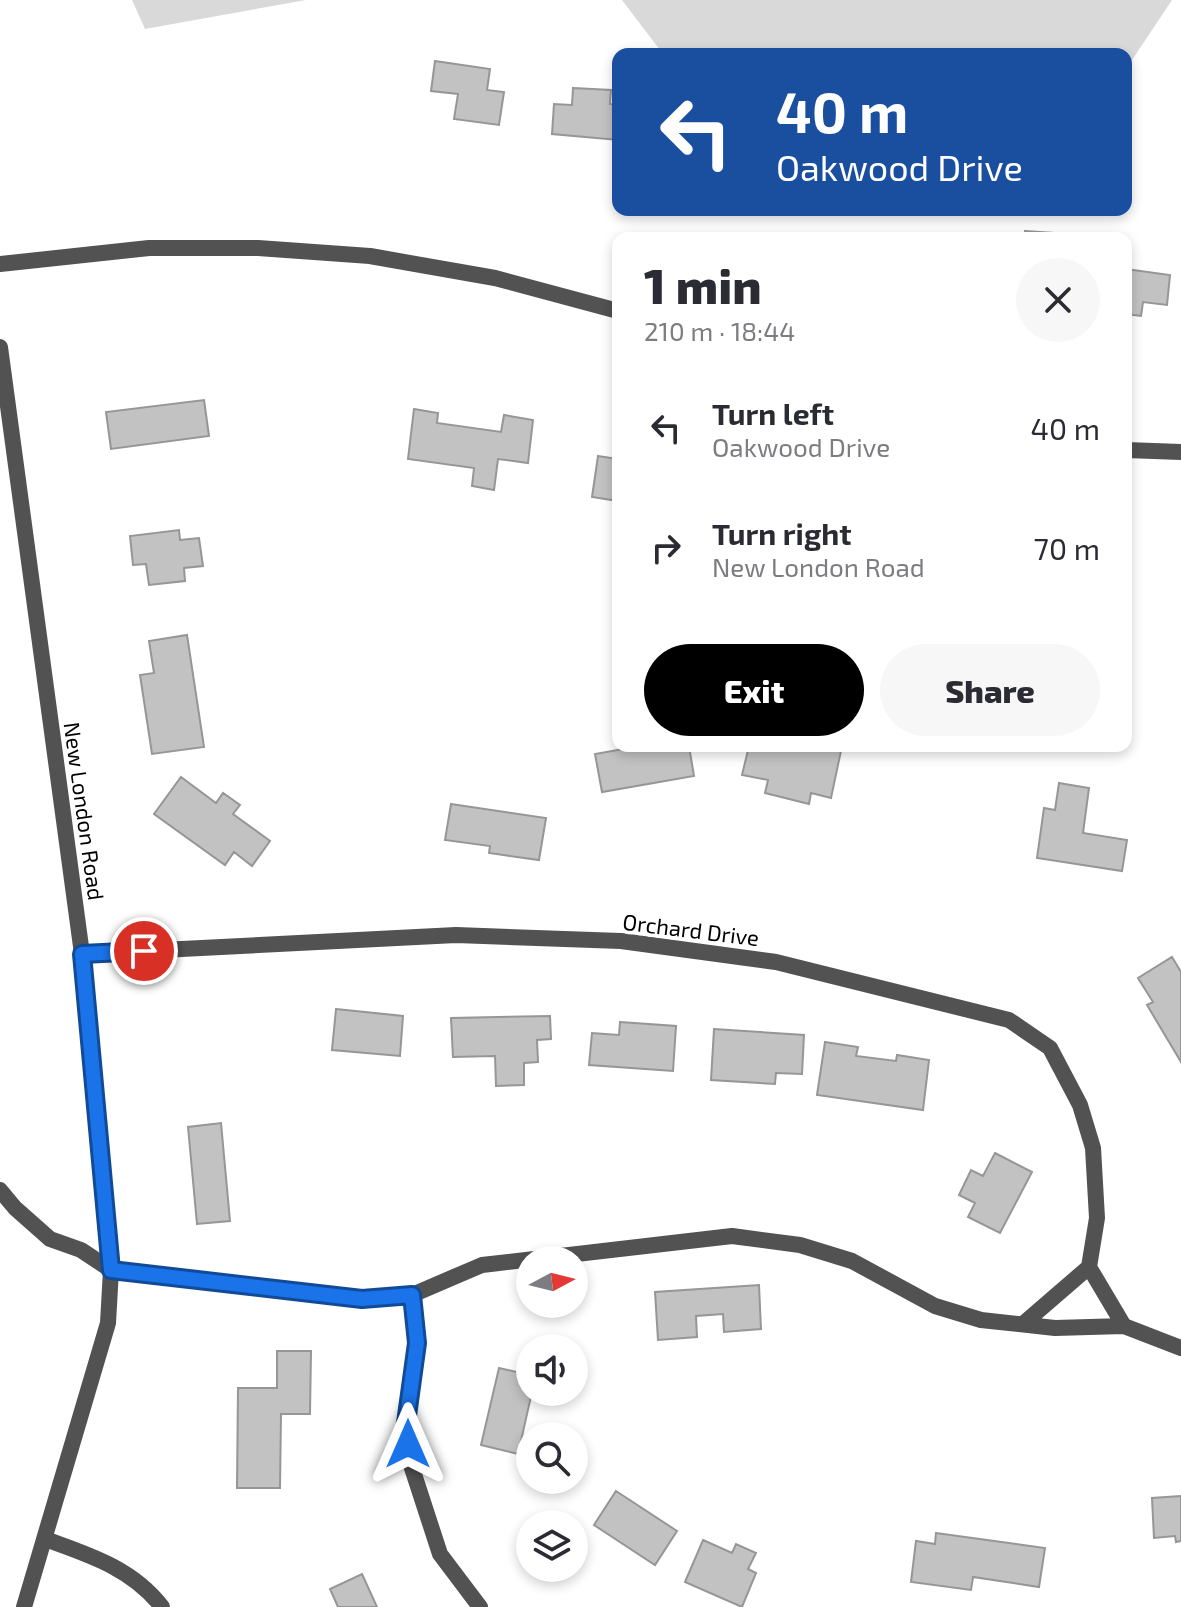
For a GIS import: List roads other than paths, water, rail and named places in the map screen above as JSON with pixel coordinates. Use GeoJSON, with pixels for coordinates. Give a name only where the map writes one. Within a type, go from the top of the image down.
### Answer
{"type":"FeatureCollection","features":[{"type":"Feature","properties":{"kind":"street"},"geometry":{"type":"LineString","coordinates":[[0,264],[149,248],[258,248],[370,256],[495,278],[612,309]]}},
{"type":"Feature","properties":{"kind":"street","name":"New London Road"},"geometry":{"type":"LineString","coordinates":[[0,347],[82,954],[111,1270],[108,1323],[24,1607]]}},
{"type":"Feature","properties":{"kind":"street"},"geometry":{"type":"LineString","coordinates":[[1132,450],[1181,452]]}},
{"type":"Feature","properties":{"kind":"street","name":"Orchard Drive"},"geometry":{"type":"LineString","coordinates":[[82,954],[456,935],[621,941],[776,962],[1009,1020],[1050,1048],[1080,1105],[1094,1162],[1097,1218],[1089,1267]]}},
{"type":"Feature","properties":{"kind":"street"},"geometry":{"type":"LineString","coordinates":[[0,1190],[50,1239],[81,1250],[111,1270],[362,1299],[412,1295],[482,1265],[732,1236],[813,1249],[852,1261],[935,1306],[981,1320],[1055,1328],[1124,1326],[1181,1348]]}},
{"type":"Feature","properties":{"kind":"street"},"geometry":{"type":"LineString","coordinates":[[1023,1324],[1089,1267],[1124,1326]]}},
{"type":"Feature","properties":{"kind":"street"},"geometry":{"type":"LineString","coordinates":[[412,1295],[417,1343],[406,1423],[411,1465],[440,1554],[480,1607]]}},
{"type":"Feature","properties":{"kind":"street"},"geometry":{"type":"LineString","coordinates":[[45,1539],[108,1562],[147,1588],[162,1607]]}}]}
